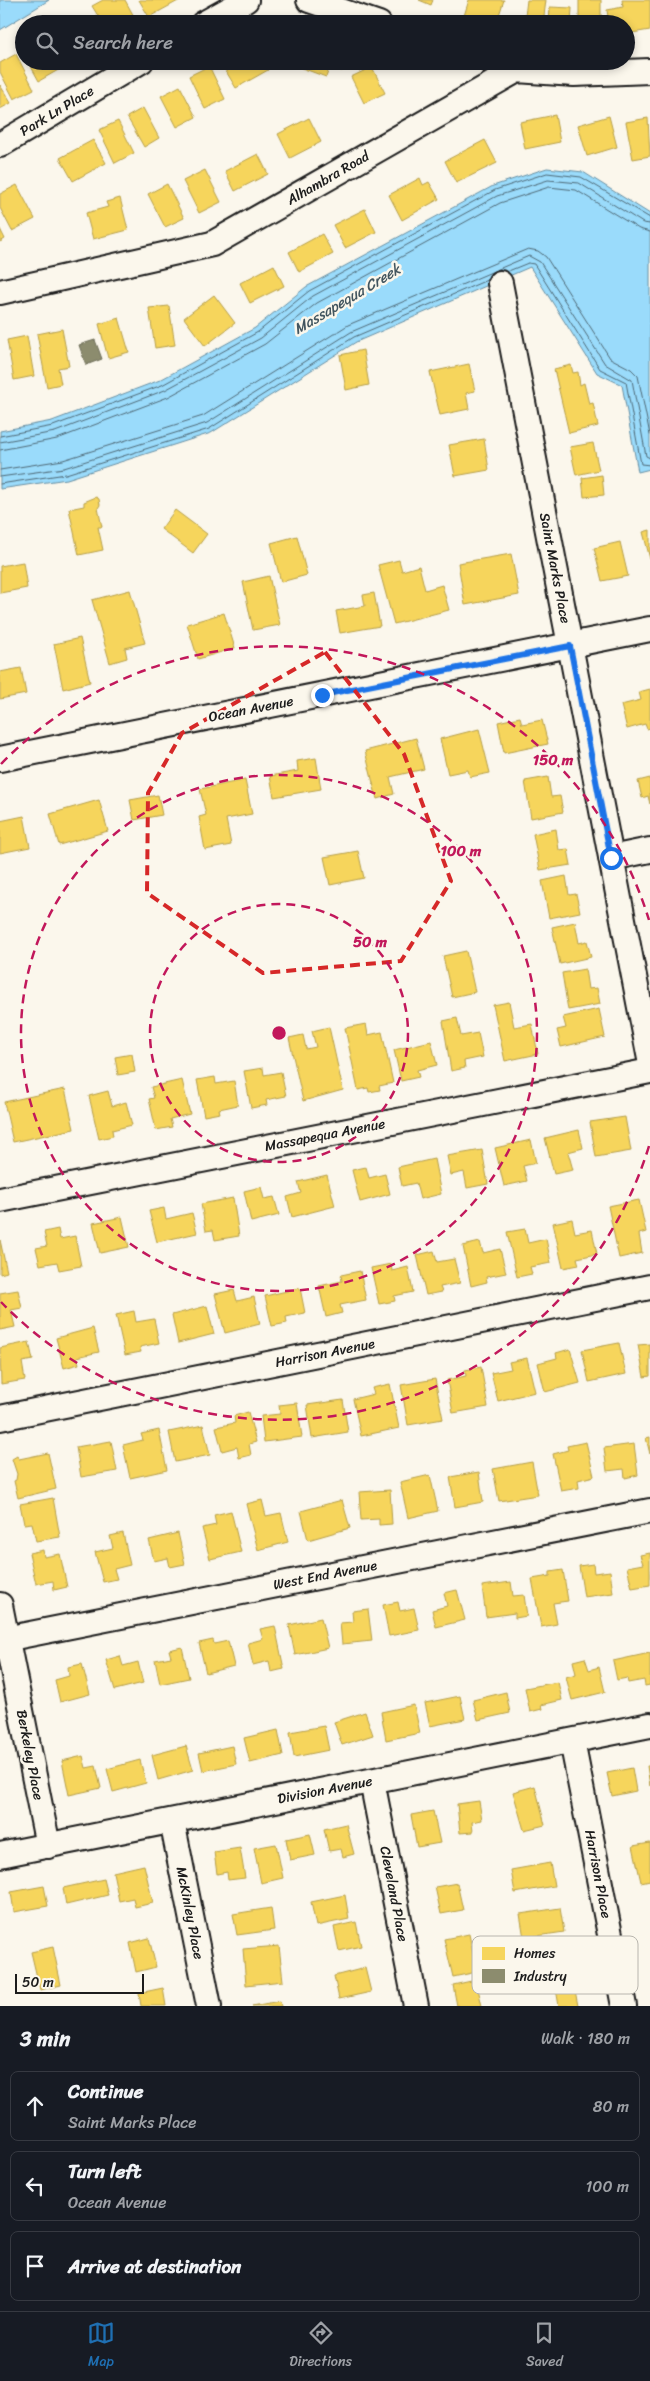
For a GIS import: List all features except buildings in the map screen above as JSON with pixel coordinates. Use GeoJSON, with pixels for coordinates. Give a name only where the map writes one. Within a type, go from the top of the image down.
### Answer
{"type":"FeatureCollection","features":[{"type":"Feature","properties":{"kind":"street"},"geometry":{"type":"LineString","coordinates":[[219,15],[246,0]]}},
{"type":"Feature","properties":{"kind":"street"},"geometry":{"type":"LineString","coordinates":[[309,0],[353,15]]}},
{"type":"Feature","properties":{"kind":"street","name":"Park Ln Place"},"geometry":{"type":"LineString","coordinates":[[0,145],[125,70]]}},
{"type":"Feature","properties":{"kind":"street"},"geometry":{"type":"LineString","coordinates":[[517,70],[574,74],[650,71]]}},
{"type":"Feature","properties":{"kind":"street","name":"Alhambra Road"},"geometry":{"type":"LineString","coordinates":[[0,292],[212,244],[517,70]]}},
{"type":"Feature","properties":{"kind":"street","name":"Saint Marks Place"},"geometry":{"type":"LineString","coordinates":[[500,283],[650,1059]]}},
{"type":"Feature","properties":{"kind":"street","name":"Ocean Avenue"},"geometry":{"type":"LineString","coordinates":[[0,759],[650,629]]}},
{"type":"Feature","properties":{"kind":"street"},"geometry":{"type":"LineString","coordinates":[[611,858],[650,850]]}},
{"type":"Feature","properties":{"kind":"street","name":"Massapequa Avenue"},"geometry":{"type":"LineString","coordinates":[[0,1200],[650,1070]]}},
{"type":"Feature","properties":{"kind":"street","name":"Harrison Avenue"},"geometry":{"type":"LineString","coordinates":[[0,1418],[650,1287]]}},
{"type":"Feature","properties":{"kind":"street","name":"West End Avenue"},"geometry":{"type":"LineString","coordinates":[[3,1639],[650,1511]]}},
{"type":"Feature","properties":{"kind":"street","name":"Berkeley Place"},"geometry":{"type":"LineString","coordinates":[[0,1605],[3,1639],[48,1846]]}},
{"type":"Feature","properties":{"kind":"street","name":"Division Avenue"},"geometry":{"type":"LineString","coordinates":[[0,1855],[650,1726]]}},
{"type":"Feature","properties":{"kind":"street","name":"Harrison Place"},"geometry":{"type":"LineString","coordinates":[[572,1741],[610,1936]]}},
{"type":"Feature","properties":{"kind":"street","name":"Cleveland Place"},"geometry":{"type":"LineString","coordinates":[[372,1781],[416,2006]]}},
{"type":"Feature","properties":{"kind":"street","name":"McKinley Place"},"geometry":{"type":"LineString","coordinates":[[172,1821],[209,2006]]}},
{"type":"Feature","properties":{"kind":"highlighted area"},"geometry":{"type":"Polygon","coordinates":[[[325,652],[404,754],[451,881],[401,961],[263,973],[147,893],[148,793],[182,733],[325,652]]]}},
{"type":"Feature","properties":{"kind":"water"},"geometry":{"type":"Polygon","coordinates":[[[0,0],[49,0],[24,15],[15,15],[15,21],[0,30],[0,0]]]}},
{"type":"Feature","properties":{"kind":"water","name":"Massapequa Creek"},"geometry":{"type":"Polygon","coordinates":[[[547,168],[583,172],[650,214],[650,469],[638,472],[622,385],[597,373],[530,267],[356,342],[211,433],[67,479],[0,489],[0,431],[52,421],[160,380],[255,328],[306,287],[493,186],[547,168]]]}},
{"type":"Feature","properties":{"kind":"route"},"geometry":{"type":"LineString","coordinates":[[322,695],[570,646],[611,858]]}}]}
